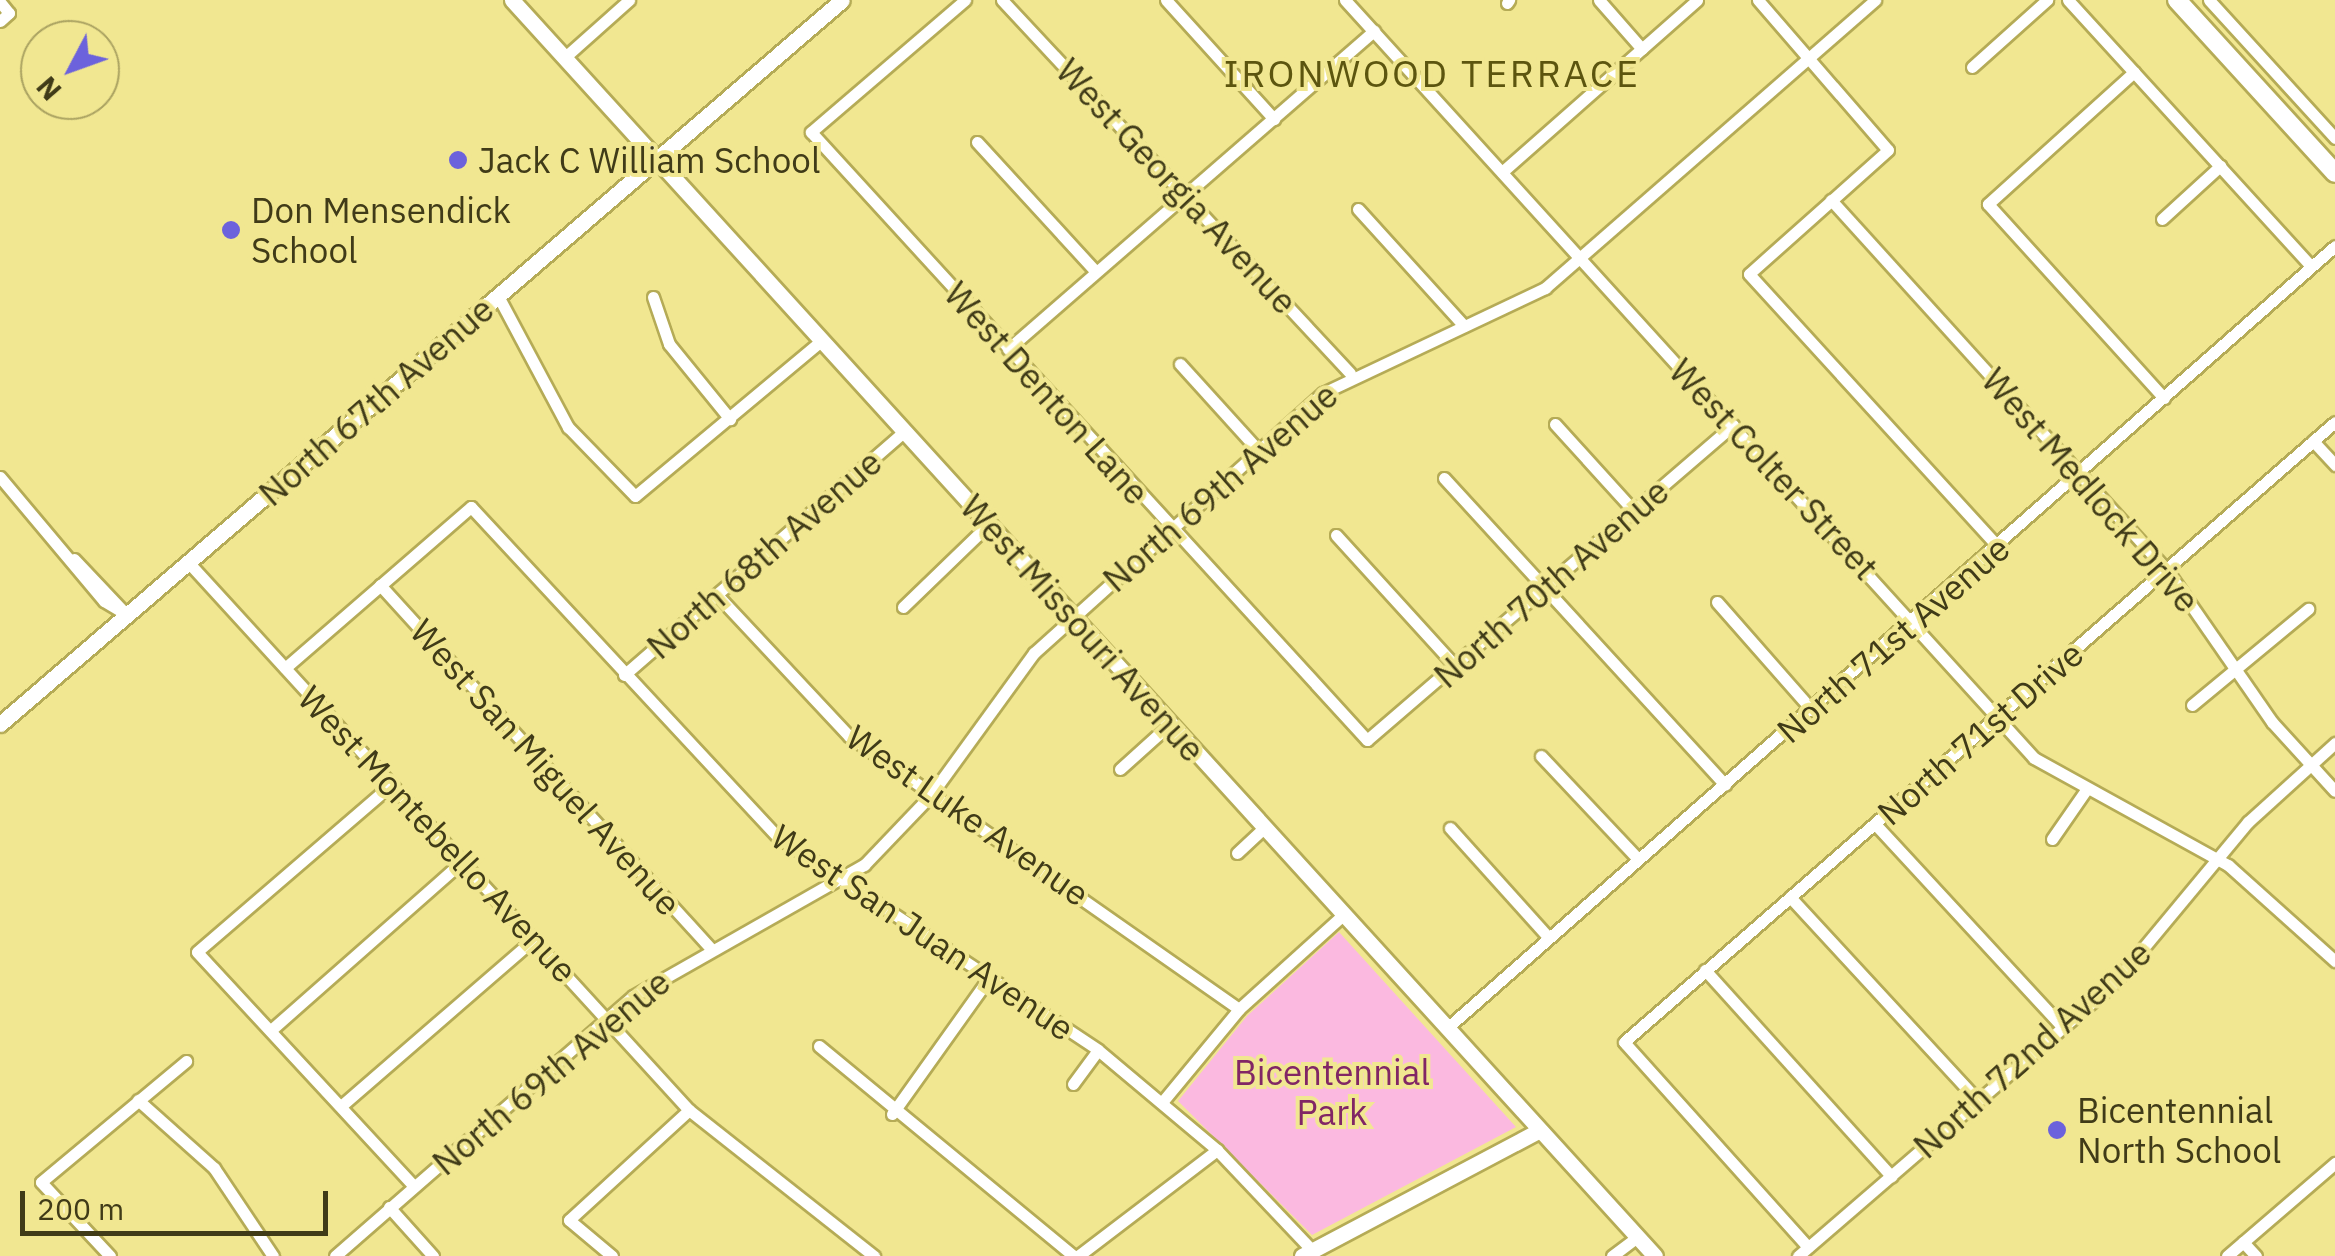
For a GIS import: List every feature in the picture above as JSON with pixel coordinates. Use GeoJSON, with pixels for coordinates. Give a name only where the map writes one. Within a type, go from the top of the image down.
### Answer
{"type":"FeatureCollection","features":[{"type":"Feature","properties":{"kind":"main road"},"geometry":{"type":"LineString","coordinates":[[2177,0],[2335,173]]}},
{"type":"Feature","properties":{"kind":"street","name":"West Missouri Avenue"},"geometry":{"type":"LineString","coordinates":[[512,0],[1654,1256]]}},
{"type":"Feature","properties":{"kind":"street"},"geometry":{"type":"LineString","coordinates":[[564,58],[629,0]]}},
{"type":"Feature","properties":{"kind":"street","name":"North 67th Avenue"},"geometry":{"type":"LineString","coordinates":[[0,724],[842,0]]}},
{"type":"Feature","properties":{"kind":"street","name":"West Denton Lane"},"geometry":{"type":"LineString","coordinates":[[964,0],[811,132],[1367,740]]}},
{"type":"Feature","properties":{"kind":"street","name":"West Georgia Avenue"},"geometry":{"type":"LineString","coordinates":[[1002,0],[1350,373]]}},
{"type":"Feature","properties":{"kind":"street"},"geometry":{"type":"LineString","coordinates":[[1166,0],[1274,119]]}},
{"type":"Feature","properties":{"kind":"street","name":"West Colter Street"},"geometry":{"type":"LineString","coordinates":[[1345,0],[1914,620],[2034,758],[2086,790],[2219,859],[2335,961]]}},
{"type":"Feature","properties":{"kind":"street"},"geometry":{"type":"LineString","coordinates":[[1599,0],[1642,48]]}},
{"type":"Feature","properties":{"kind":"street"},"geometry":{"type":"LineString","coordinates":[[1502,172],[1697,0]]}},
{"type":"Feature","properties":{"kind":"street"},"geometry":{"type":"LineString","coordinates":[[1758,0],[1888,150],[1749,274],[1998,547]]}},
{"type":"Feature","properties":{"kind":"street","name":"North 69th Avenue"},"geometry":{"type":"LineString","coordinates":[[334,1256],[607,1018],[711,949],[841,882],[930,796],[1016,672],[1072,616],[1350,373],[1524,301],[1580,258],[1875,0]]}},
{"type":"Feature","properties":{"kind":"street"},"geometry":{"type":"LineString","coordinates":[[1972,67],[2047,0]]}},
{"type":"Feature","properties":{"kind":"street"},"geometry":{"type":"LineString","coordinates":[[2068,0],[2312,266]]}},
{"type":"Feature","properties":{"kind":"street"},"geometry":{"type":"LineString","coordinates":[[2209,0],[2335,138]]}},
{"type":"Feature","properties":{"kind":"street"},"geometry":{"type":"LineString","coordinates":[[0,2],[4,17]]}},
{"type":"Feature","properties":{"kind":"street"},"geometry":{"type":"LineString","coordinates":[[1008,348],[1374,32]]}},
{"type":"Feature","properties":{"kind":"street"},"geometry":{"type":"LineString","coordinates":[[2134,72],[1988,204],[2164,398]]}},
{"type":"Feature","properties":{"kind":"street"},"geometry":{"type":"LineString","coordinates":[[977,142],[1096,272]]}},
{"type":"Feature","properties":{"kind":"street"},"geometry":{"type":"LineString","coordinates":[[2162,219],[2220,166]]}},
{"type":"Feature","properties":{"kind":"street","name":"West Medlock Drive"},"geometry":{"type":"LineString","coordinates":[[1831,200],[2166,569],[2237,670],[2335,791]]}},
{"type":"Feature","properties":{"kind":"street"},"geometry":{"type":"LineString","coordinates":[[1358,209],[1464,326]]}},
{"type":"Feature","properties":{"kind":"street","name":"North 71st Avenue"},"geometry":{"type":"LineString","coordinates":[[1447,1028],[1998,547],[2335,246]]}},
{"type":"Feature","properties":{"kind":"street"},"geometry":{"type":"LineString","coordinates":[[498,296],[568,427],[635,496],[821,341]]}},
{"type":"Feature","properties":{"kind":"street"},"geometry":{"type":"LineString","coordinates":[[652,297],[669,344],[730,418]]}},
{"type":"Feature","properties":{"kind":"street"},"geometry":{"type":"LineString","coordinates":[[1180,364],[1258,450]]}},
{"type":"Feature","properties":{"kind":"street","name":"North 71st Drive"},"geometry":{"type":"LineString","coordinates":[[1803,1252],[1624,1042],[2335,422]]}},
{"type":"Feature","properties":{"kind":"street"},"geometry":{"type":"LineString","coordinates":[[1554,424],[1634,511]]}},
{"type":"Feature","properties":{"kind":"street","name":"North 70th Avenue"},"geometry":{"type":"LineString","coordinates":[[1367,740],[1546,590],[1733,425]]}},
{"type":"Feature","properties":{"kind":"street","name":"North 68th Avenue"},"geometry":{"type":"LineString","coordinates":[[624,675],[904,432]]}},
{"type":"Feature","properties":{"kind":"street"},"geometry":{"type":"LineString","coordinates":[[2313,441],[2335,464]]}},
{"type":"Feature","properties":{"kind":"street"},"geometry":{"type":"LineString","coordinates":[[0,477],[74,559],[107,604],[126,615]]}},
{"type":"Feature","properties":{"kind":"street"},"geometry":{"type":"LineString","coordinates":[[1444,478],[1725,784]]}},
{"type":"Feature","properties":{"kind":"street","name":"West San Juan Avenue"},"geometry":{"type":"LineString","coordinates":[[380,585],[471,507],[742,804],[841,882],[1098,1050],[1163,1101],[1217,1150],[1307,1253]]}},
{"type":"Feature","properties":{"kind":"street"},"geometry":{"type":"LineString","coordinates":[[903,606],[988,524]]}},
{"type":"Feature","properties":{"kind":"street"},"geometry":{"type":"LineString","coordinates":[[1336,535],[1455,666]]}},
{"type":"Feature","properties":{"kind":"street","name":"West Montebello Avenue"},"geometry":{"type":"LineString","coordinates":[[188,562],[690,1110],[874,1256]]}},
{"type":"Feature","properties":{"kind":"street"},"geometry":{"type":"LineString","coordinates":[[285,668],[380,585]]}},
{"type":"Feature","properties":{"kind":"street","name":"West San Miguel Avenue"},"geometry":{"type":"LineString","coordinates":[[380,585],[711,949]]}},
{"type":"Feature","properties":{"kind":"street","name":"West Luke Avenue"},"geometry":{"type":"LineString","coordinates":[[718,596],[826,714],[930,796],[1239,1009]]}},
{"type":"Feature","properties":{"kind":"street"},"geometry":{"type":"LineString","coordinates":[[1717,602],[1812,710]]}},
{"type":"Feature","properties":{"kind":"street"},"geometry":{"type":"LineString","coordinates":[[2192,705],[2308,610]]}},
{"type":"Feature","properties":{"kind":"street"},"geometry":{"type":"LineString","coordinates":[[1120,769],[1170,724]]}},
{"type":"Feature","properties":{"kind":"street","name":"North 72nd Avenue"},"geometry":{"type":"LineString","coordinates":[[1803,1252],[2116,982],[2219,859],[2335,743]]}},
{"type":"Feature","properties":{"kind":"street"},"geometry":{"type":"LineString","coordinates":[[1542,756],[1638,858]]}},
{"type":"Feature","properties":{"kind":"street"},"geometry":{"type":"LineString","coordinates":[[392,784],[198,952],[414,1186]]}},
{"type":"Feature","properties":{"kind":"street"},"geometry":{"type":"LineString","coordinates":[[2052,839],[2086,790]]}},
{"type":"Feature","properties":{"kind":"street"},"geometry":{"type":"LineString","coordinates":[[1876,825],[2062,1028]]}},
{"type":"Feature","properties":{"kind":"street"},"geometry":{"type":"LineString","coordinates":[[1237,852],[1264,828]]}},
{"type":"Feature","properties":{"kind":"street"},"geometry":{"type":"LineString","coordinates":[[1450,828],[1548,937]]}},
{"type":"Feature","properties":{"kind":"street"},"geometry":{"type":"LineString","coordinates":[[271,1030],[463,861]]}},
{"type":"Feature","properties":{"kind":"street"},"geometry":{"type":"LineString","coordinates":[[1790,897],[1978,1101]]}},
{"type":"Feature","properties":{"kind":"street"},"geometry":{"type":"LineString","coordinates":[[1163,1101],[1239,1009],[1343,914]]}},
{"type":"Feature","properties":{"kind":"street"},"geometry":{"type":"LineString","coordinates":[[341,1106],[534,939]]}},
{"type":"Feature","properties":{"kind":"street"},"geometry":{"type":"LineString","coordinates":[[1705,970],[1891,1176]]}},
{"type":"Feature","properties":{"kind":"street"},"geometry":{"type":"LineString","coordinates":[[892,1114],[987,981]]}},
{"type":"Feature","properties":{"kind":"street"},"geometry":{"type":"LineString","coordinates":[[819,1046],[892,1114],[1076,1256],[1217,1150]]}},
{"type":"Feature","properties":{"kind":"street"},"geometry":{"type":"LineString","coordinates":[[1073,1084],[1098,1050]]}},
{"type":"Feature","properties":{"kind":"street"},"geometry":{"type":"LineString","coordinates":[[110,1256],[41,1182],[186,1061]]}},
{"type":"Feature","properties":{"kind":"street"},"geometry":{"type":"LineString","coordinates":[[138,1100],[214,1168],[272,1256]]}},
{"type":"Feature","properties":{"kind":"street"},"geometry":{"type":"LineString","coordinates":[[612,1256],[569,1220],[690,1110]]}},
{"type":"Feature","properties":{"kind":"street"},"geometry":{"type":"LineString","coordinates":[[1307,1253],[1540,1130]]}},
{"type":"Feature","properties":{"kind":"street"},"geometry":{"type":"LineString","coordinates":[[2227,1256],[2334,1166]]}},
{"type":"Feature","properties":{"kind":"street"},"geometry":{"type":"LineString","coordinates":[[389,1208],[433,1256]]}},
{"type":"Feature","properties":{"kind":"street"},"geometry":{"type":"LineString","coordinates":[[1612,1256],[1637,1237]]}},
{"type":"Feature","properties":{"kind":"street"},"geometry":{"type":"LineString","coordinates":[[2243,1242],[2256,1256]]}},
{"type":"Feature","properties":{"kind":"green space","name":"Bicentennial Park"},"geometry":{"type":"Polygon","coordinates":[[[1339,932],[1516,1127],[1312,1235],[1178,1101],[1247,1016],[1339,932]]]}},
{"type":"Feature","properties":{"kind":"place","name":"Jack C William School"},"geometry":{"type":"Point","coordinates":[458,160]}},
{"type":"Feature","properties":{"kind":"place","name":"Don Mensendick School"},"geometry":{"type":"Point","coordinates":[231,230]}},
{"type":"Feature","properties":{"kind":"place","name":"Bicentennial North School"},"geometry":{"type":"Point","coordinates":[2057,1130]}},
{"type":"Feature","properties":{"kind":"district","name":"IRONWOOD TERRACE"},"geometry":{"type":"Point","coordinates":[1432,73]}}]}
